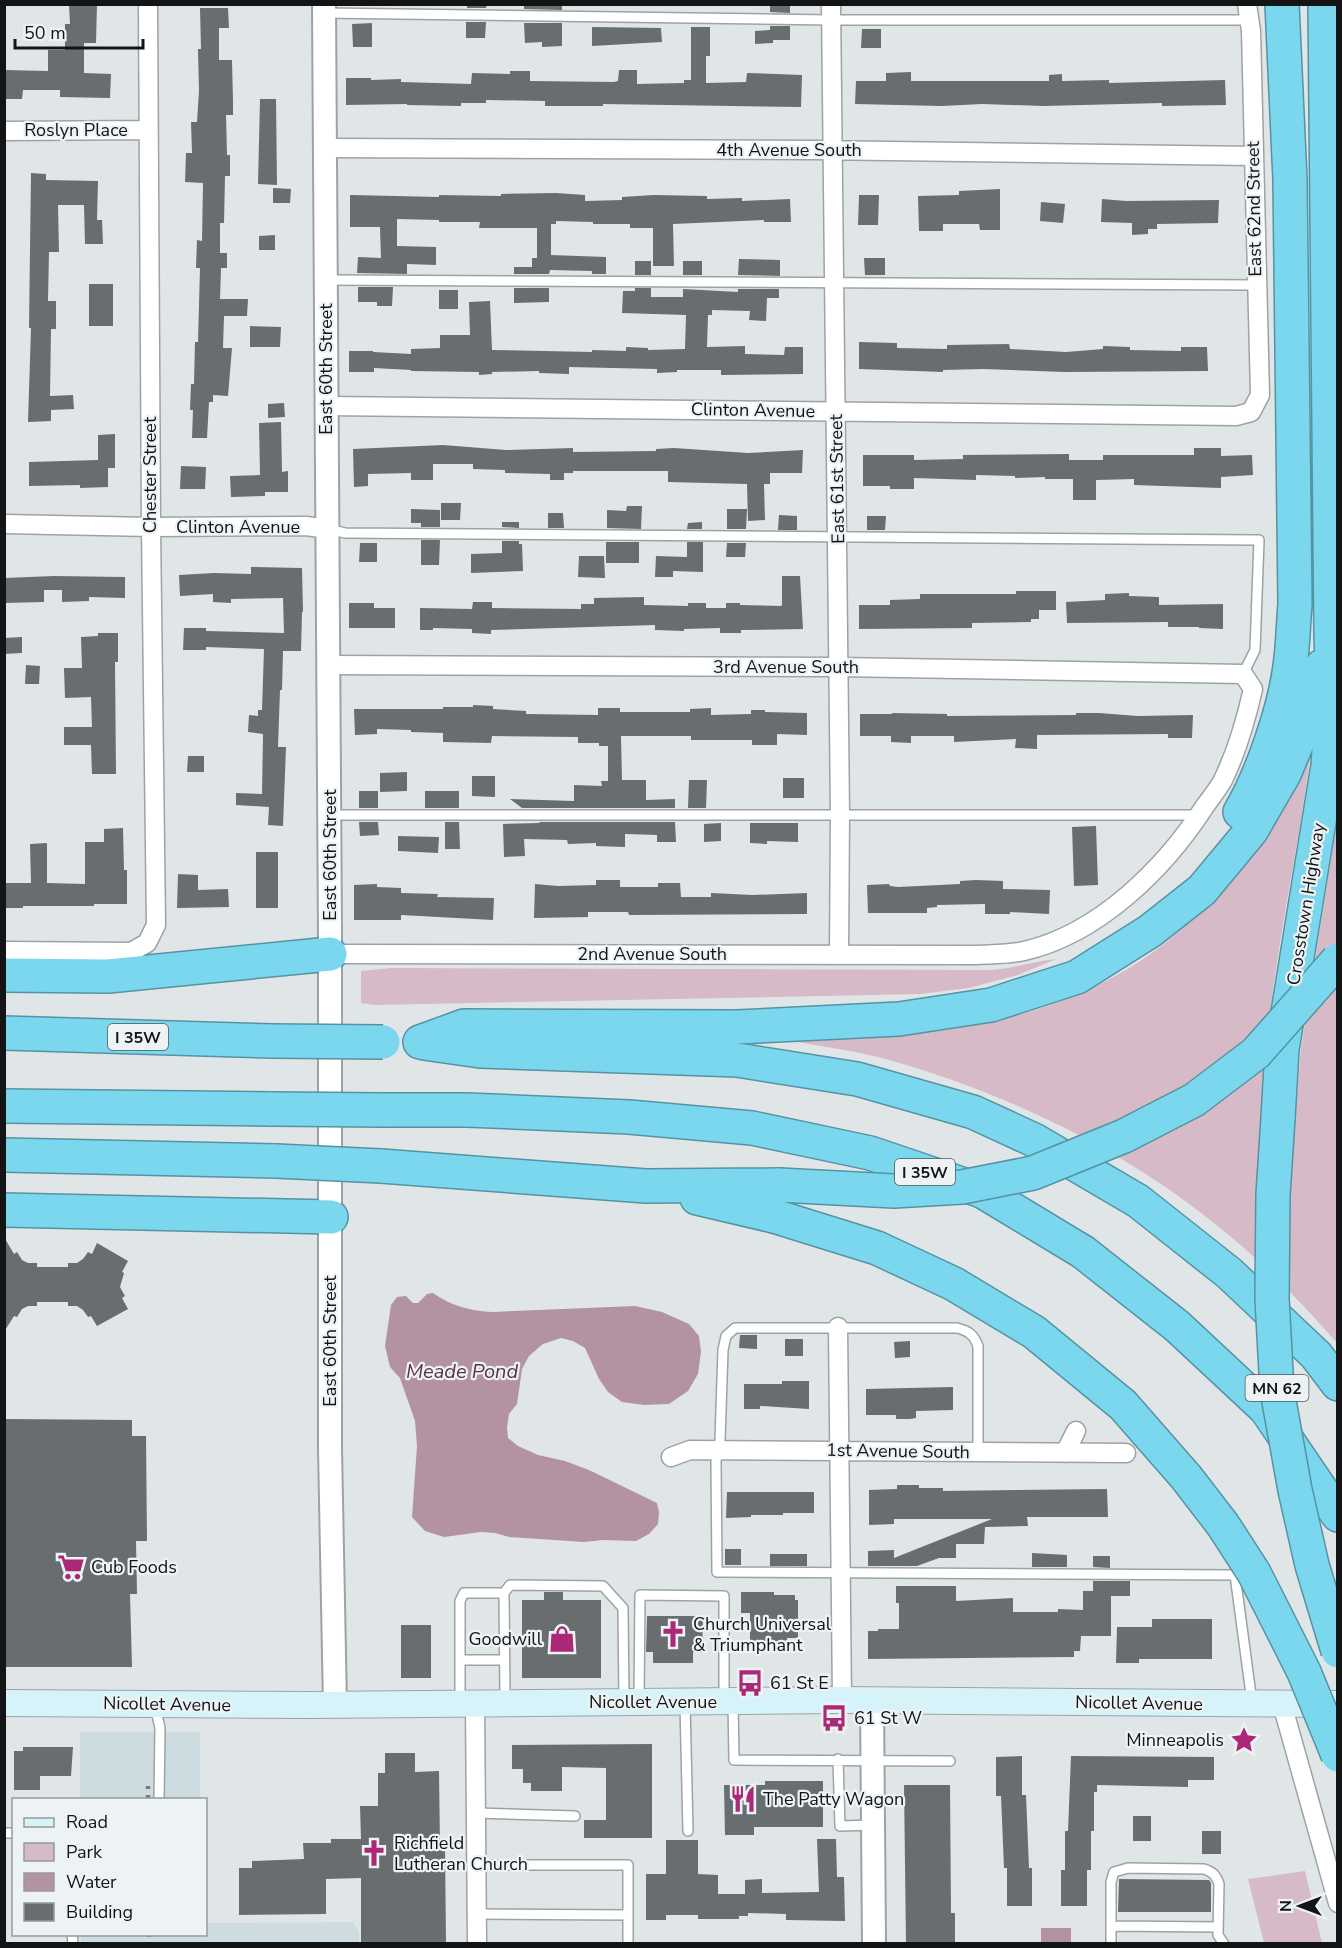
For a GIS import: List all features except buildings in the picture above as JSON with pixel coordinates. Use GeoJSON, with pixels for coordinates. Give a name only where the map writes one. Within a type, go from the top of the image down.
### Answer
{"type":"FeatureCollection","features":[{"type":"Feature","properties":{"kind":"highway"},"geometry":{"type":"LineString","coordinates":[[1150,931],[1209,863],[1249,797],[1273,735],[1289,674],[1295,604],[1290,180],[1282,4]]}},
{"type":"Feature","properties":{"kind":"highway","name":"Crosstown Highway"},"geometry":{"type":"LineString","coordinates":[[1325,4],[1333,689],[1328,766],[1282,1049],[1273,1195],[1272,1299],[1277,1390],[1295,1490],[1312,1565],[1338,1651]]}},
{"type":"Feature","properties":{"kind":"highway"},"geometry":{"type":"LineString","coordinates":[[420,1042],[464,1026],[737,1027],[899,1019],[991,1005],[1077,977],[1150,931],[1202,890],[1251,831],[1288,764],[1305,724],[1331,635]]}},
{"type":"Feature","properties":{"kind":"highway"},"geometry":{"type":"LineString","coordinates":[[4,975],[108,976],[330,954]]}},
{"type":"Feature","properties":{"kind":"highway"},"geometry":{"type":"LineString","coordinates":[[4,1155],[276,1161],[381,1166],[646,1186],[776,1201],[962,1187],[1033,1173],[1124,1136],[1194,1100],[1256,1053],[1338,960]]}},
{"type":"Feature","properties":{"kind":"highway","name":"I 35W"},"geometry":{"type":"LineString","coordinates":[[4,1033],[273,1041],[420,1042],[480,1051],[737,1060],[857,1078],[973,1112],[1034,1140],[1138,1201],[1229,1273],[1316,1355],[1338,1384]]}},
{"type":"Feature","properties":{"kind":"highway","name":"I 35W"},"geometry":{"type":"LineString","coordinates":[[4,1106],[467,1110],[629,1117],[752,1128],[870,1153],[981,1191],[1083,1252],[1177,1326],[1266,1409],[1338,1515]]}},
{"type":"Feature","properties":{"kind":"highway"},"geometry":{"type":"LineString","coordinates":[[776,1201],[954,1284],[1034,1332],[1123,1405],[1186,1477],[1223,1525],[1254,1573],[1304,1672],[1338,1755]]}},
{"type":"Feature","properties":{"kind":"highway"},"geometry":{"type":"LineString","coordinates":[[4,1210],[331,1217]]}},
{"type":"Feature","properties":{"kind":"main road","name":"Nicollet Avenue"},"geometry":{"type":"LineString","coordinates":[[4,1702],[335,1705],[872,1700],[1338,1704]]}},
{"type":"Feature","properties":{"kind":"street","name":"Chester Street"},"geometry":{"type":"LineString","coordinates":[[4,951],[131,952],[147,943],[156,925],[148,4]]}},
{"type":"Feature","properties":{"kind":"street","name":"East 60th Street"},"geometry":{"type":"LineString","coordinates":[[324,9],[330,954],[330,1449],[335,1705]]}},
{"type":"Feature","properties":{"kind":"street","name":"East 61st Street"},"geometry":{"type":"LineString","coordinates":[[831,12],[840,814],[839,954]]}},
{"type":"Feature","properties":{"kind":"street","name":"East 62nd Street"},"geometry":{"type":"LineString","coordinates":[[1248,12],[1260,395],[1251,412]]}},
{"type":"Feature","properties":{"kind":"street","name":"Roslyn Place"},"geometry":{"type":"LineString","coordinates":[[4,131],[148,130]]}},
{"type":"Feature","properties":{"kind":"street","name":"4th Avenue South"},"geometry":{"type":"LineString","coordinates":[[325,148],[832,150],[1252,156]]}},
{"type":"Feature","properties":{"kind":"street","name":"Clinton Avenue"},"geometry":{"type":"LineString","coordinates":[[327,406],[1236,416],[1251,412]]}},
{"type":"Feature","properties":{"kind":"street","name":"Clinton Avenue"},"geometry":{"type":"LineString","coordinates":[[4,524],[151,527],[306,526],[328,529]]}},
{"type":"Feature","properties":{"kind":"street","name":"3rd Avenue South"},"geometry":{"type":"LineString","coordinates":[[328,665],[838,667],[1243,674]]}},
{"type":"Feature","properties":{"kind":"street"},"geometry":{"type":"LineString","coordinates":[[1199,815],[1222,780],[1245,726],[1253,689],[1243,674]]}},
{"type":"Feature","properties":{"kind":"street","name":"2nd Avenue South"},"geometry":{"type":"LineString","coordinates":[[330,954],[974,955],[1023,952],[1063,939],[1143,884],[1182,840],[1199,815]]}},
{"type":"Feature","properties":{"kind":"street"},"geometry":{"type":"LineString","coordinates":[[838,1327],[842,1700]]}},
{"type":"Feature","properties":{"kind":"street"},"geometry":{"type":"LineString","coordinates":[[1065,1453],[1076,1431]]}},
{"type":"Feature","properties":{"kind":"street","name":"1st Avenue South"},"geometry":{"type":"LineString","coordinates":[[672,1457],[690,1450],[1126,1453]]}},
{"type":"Feature","properties":{"kind":"street"},"geometry":{"type":"LineString","coordinates":[[872,1700],[874,1944]]}},
{"type":"Feature","properties":{"kind":"street"},"geometry":{"type":"LineString","coordinates":[[468,1703],[476,1813],[477,1944]]}},
{"type":"Feature","properties":{"kind":"street"},"geometry":{"type":"LineString","coordinates":[[1282,1704],[1338,1903]]}},
{"type":"Feature","properties":{"kind":"lane"},"geometry":{"type":"LineString","coordinates":[[324,9],[1248,12]]}},
{"type":"Feature","properties":{"kind":"lane"},"geometry":{"type":"LineString","coordinates":[[326,280],[1256,285]]}},
{"type":"Feature","properties":{"kind":"lane"},"geometry":{"type":"LineString","coordinates":[[328,529],[345,533],[1259,540],[1255,650],[1243,674]]}},
{"type":"Feature","properties":{"kind":"lane"},"geometry":{"type":"LineString","coordinates":[[329,815],[1199,815]]}},
{"type":"Feature","properties":{"kind":"lane"},"geometry":{"type":"LineString","coordinates":[[978,1452],[978,1346],[975,1337],[967,1331],[957,1328],[735,1328],[726,1336],[723,1350],[716,1461],[717,1572],[1235,1575],[1253,1704]]}},
{"type":"Feature","properties":{"kind":"lane"},"geometry":{"type":"LineString","coordinates":[[505,1703],[504,1593],[510,1585],[603,1586],[623,1608],[632,1702]]}},
{"type":"Feature","properties":{"kind":"lane"},"geometry":{"type":"LineString","coordinates":[[468,1703],[462,1660],[460,1601],[464,1593],[504,1593]]}},
{"type":"Feature","properties":{"kind":"lane"},"geometry":{"type":"LineString","coordinates":[[632,1702],[640,1595],[724,1596],[734,1760],[950,1761]]}},
{"type":"Feature","properties":{"kind":"lane"},"geometry":{"type":"LineString","coordinates":[[462,1660],[504,1660]]}},
{"type":"Feature","properties":{"kind":"lane"},"geometry":{"type":"LineString","coordinates":[[685,1701],[688,1831]]}},
{"type":"Feature","properties":{"kind":"lane"},"geometry":{"type":"LineString","coordinates":[[154,1703],[160,1728],[159,1798]]}},
{"type":"Feature","properties":{"kind":"lane"},"geometry":{"type":"LineString","coordinates":[[838,1760],[840,1826],[873,1825]]}},
{"type":"Feature","properties":{"kind":"lane"},"geometry":{"type":"LineString","coordinates":[[476,1813],[575,1816]]}},
{"type":"Feature","properties":{"kind":"lane"},"geometry":{"type":"LineString","coordinates":[[477,1864],[628,1865],[628,1944]]}},
{"type":"Feature","properties":{"kind":"lane"},"geometry":{"type":"LineString","coordinates":[[1111,1944],[1111,1882],[1114,1872],[1128,1868],[1212,1871],[1217,1876],[1219,1884],[1218,1935],[1224,1944]]}},
{"type":"Feature","properties":{"kind":"lane"},"geometry":{"type":"LineString","coordinates":[[476,1914],[628,1915]]}},
{"type":"Feature","properties":{"kind":"lane"},"geometry":{"type":"LineString","coordinates":[[1111,1926],[1218,1927]]}},
{"type":"Feature","properties":{"kind":"shaded area"},"geometry":{"type":"Polygon","coordinates":[[[80,1732],[200,1732],[200,1798],[80,1798],[80,1732]]]}},
{"type":"Feature","properties":{"kind":"shaded area"},"geometry":{"type":"Polygon","coordinates":[[[353,1922],[359,1932],[359,1943],[81,1943],[81,1936],[207,1936],[207,1923],[353,1922]]]}},
{"type":"Feature","properties":{"kind":"green space"},"geometry":{"type":"Polygon","coordinates":[[[1305,758],[1310,759],[1274,979],[1261,1112],[1295,1115],[1301,1048],[1337,822],[1337,1343],[1269,1271],[1206,1217],[1122,1159],[1077,1134],[1031,1112],[935,1074],[875,1056],[793,1041],[793,1034],[913,1032],[986,1023],[1053,1004],[1117,975],[1174,936],[1204,907],[1305,758]]]}},
{"type":"Feature","properties":{"kind":"green space"},"geometry":{"type":"Polygon","coordinates":[[[1056,959],[1018,975],[969,988],[920,994],[375,1005],[361,1003],[361,971],[391,968],[990,970],[1056,959]]]}},
{"type":"Feature","properties":{"kind":"green space"},"geometry":{"type":"Polygon","coordinates":[[[1305,1871],[1322,1943],[1264,1943],[1248,1879],[1305,1871]]]}},
{"type":"Feature","properties":{"kind":"water","name":"Meade Pond"},"geometry":{"type":"Polygon","coordinates":[[[433,1293],[469,1309],[493,1312],[635,1306],[662,1312],[689,1324],[699,1336],[701,1352],[698,1374],[688,1391],[669,1404],[644,1405],[622,1402],[608,1392],[599,1379],[585,1348],[573,1341],[561,1338],[543,1344],[529,1356],[522,1369],[517,1404],[509,1414],[508,1438],[518,1446],[538,1455],[565,1461],[589,1470],[657,1503],[658,1524],[649,1534],[636,1541],[584,1542],[509,1537],[481,1532],[444,1537],[425,1531],[412,1517],[417,1446],[415,1421],[400,1378],[390,1367],[385,1346],[391,1305],[397,1297],[406,1296],[413,1303],[418,1303],[427,1294],[433,1293]]]}},
{"type":"Feature","properties":{"kind":"water"},"geometry":{"type":"Polygon","coordinates":[[[1041,1928],[1071,1928],[1071,1943],[1041,1943],[1041,1928]]]}},
{"type":"Feature","properties":{"kind":"railway"},"geometry":{"type":"LineString","coordinates":[[148,1786],[148,1798]]}},
{"type":"Feature","properties":{"kind":"railway"},"geometry":{"type":"LineString","coordinates":[[149,1936],[149,1944]]}},
{"type":"Feature","properties":{"kind":"place","name":"Cub Foods"},"geometry":{"type":"Point","coordinates":[71,1567]}},
{"type":"Feature","properties":{"kind":"place","name":"Church Universal & Triumphant"},"geometry":{"type":"Point","coordinates":[673,1634]}},
{"type":"Feature","properties":{"kind":"place","name":"Goodwill"},"geometry":{"type":"Point","coordinates":[562,1639]}},
{"type":"Feature","properties":{"kind":"place","name":"61 St E"},"geometry":{"type":"Point","coordinates":[750,1683]}},
{"type":"Feature","properties":{"kind":"place","name":"61 St W"},"geometry":{"type":"Point","coordinates":[834,1718]}},
{"type":"Feature","properties":{"kind":"place","name":"Minneapolis"},"geometry":{"type":"Point","coordinates":[1244,1740]}},
{"type":"Feature","properties":{"kind":"place","name":"The Patty Wagon"},"geometry":{"type":"Point","coordinates":[743,1799]}},
{"type":"Feature","properties":{"kind":"place","name":"Richfield Lutheran Church"},"geometry":{"type":"Point","coordinates":[374,1853]}}]}
